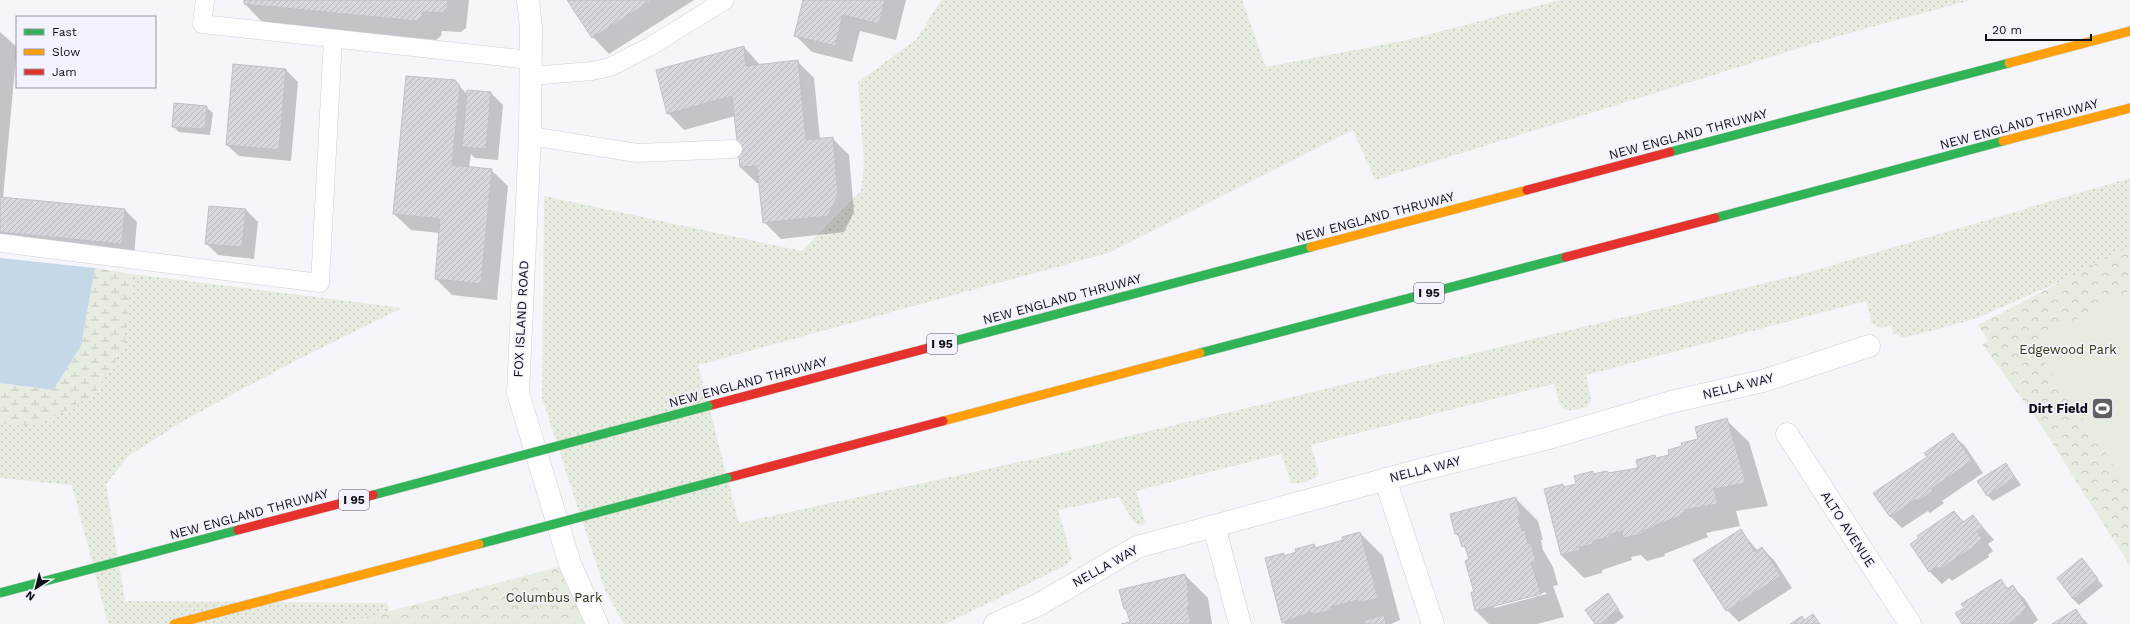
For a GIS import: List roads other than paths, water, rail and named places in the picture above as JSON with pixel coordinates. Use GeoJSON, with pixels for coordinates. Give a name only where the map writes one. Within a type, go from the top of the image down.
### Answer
{"type":"FeatureCollection","features":[{"type":"Feature","properties":{"kind":"highway","name":"NEW ENGLAND THRUWAY"},"geometry":{"type":"LineString","coordinates":[[0,593],[2130,31]]}},
{"type":"Feature","properties":{"kind":"highway","name":"NEW ENGLAND THRUWAY"},"geometry":{"type":"LineString","coordinates":[[174,624],[2130,108]]}},
{"type":"Feature","properties":{"kind":"street","name":"FOX ISLAND ROAD"},"geometry":{"type":"LineString","coordinates":[[528,0],[531,27],[530,136],[518,393],[570,564],[597,624]]}},
{"type":"Feature","properties":{"kind":"street","name":"NELLA WAY"},"geometry":{"type":"LineString","coordinates":[[995,624],[1038,605],[1137,547],[1385,479],[1549,438],[1671,402],[1763,381],[1869,346]]}},
{"type":"Feature","properties":{"kind":"street","name":"ALTO AVENUE"},"geometry":{"type":"LineString","coordinates":[[1787,434],[1910,624]]}},
{"type":"Feature","properties":{"kind":"street"},"geometry":{"type":"LineString","coordinates":[[1385,479],[1433,624]]}},
{"type":"Feature","properties":{"kind":"street"},"geometry":{"type":"LineString","coordinates":[[1214,526],[1240,624]]}},
{"type":"Feature","properties":{"kind":"lane"},"geometry":{"type":"LineString","coordinates":[[205,0],[202,24],[333,39],[530,68],[592,71],[610,67],[651,46],[725,0]]}},
{"type":"Feature","properties":{"kind":"lane"},"geometry":{"type":"LineString","coordinates":[[0,243],[320,284],[333,39]]}},
{"type":"Feature","properties":{"kind":"lane"},"geometry":{"type":"LineString","coordinates":[[530,136],[637,153],[733,149]]}},
{"type":"Feature","properties":{"kind":"water"},"geometry":{"type":"Polygon","coordinates":[[[0,258],[95,268],[81,346],[53,390],[0,383],[0,258]]]}},
{"type":"Feature","properties":{"kind":"place","name":"Dirt Field"},"geometry":{"type":"Point","coordinates":[2103,408]}},
{"type":"Feature","properties":{"kind":"park label","name":"Edgewood Park"},"geometry":{"type":"Point","coordinates":[2068,349]}},
{"type":"Feature","properties":{"kind":"park label","name":"Columbus Park"},"geometry":{"type":"Point","coordinates":[554,597]}}]}
